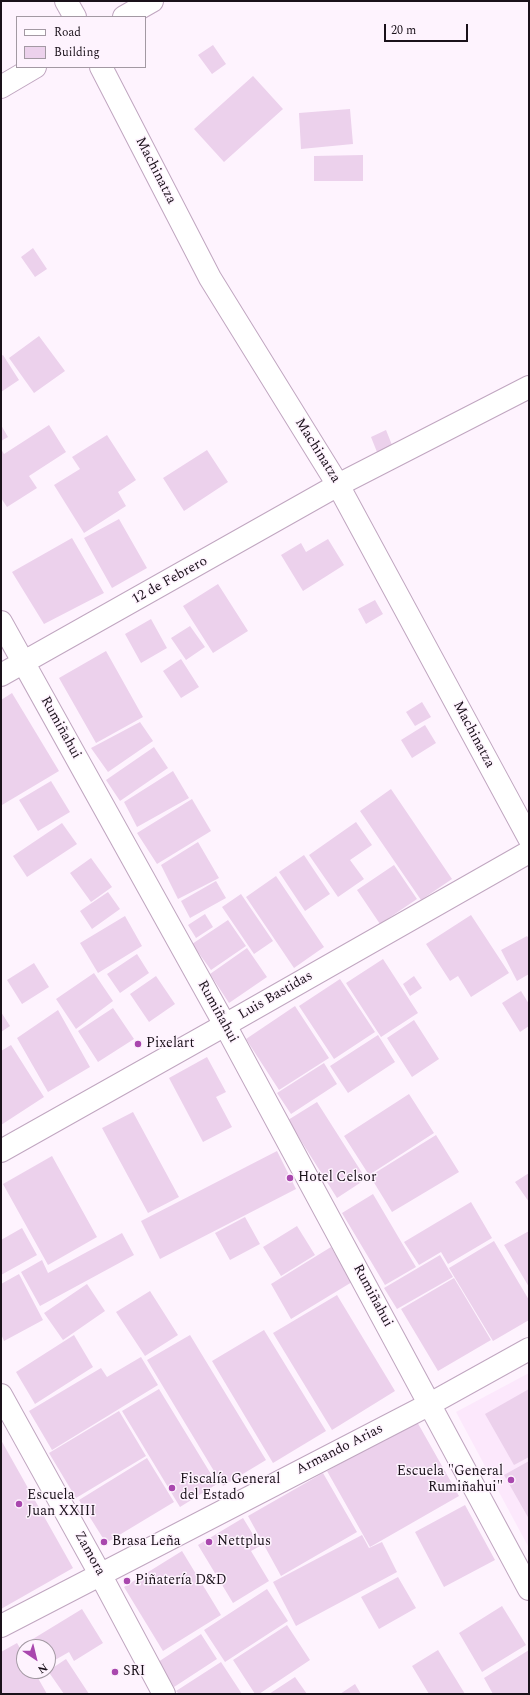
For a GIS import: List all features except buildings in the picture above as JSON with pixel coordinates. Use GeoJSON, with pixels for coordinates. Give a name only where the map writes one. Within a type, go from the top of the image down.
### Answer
{"type":"FeatureCollection","features":[{"type":"Feature","properties":{"kind":"street"},"geometry":{"type":"LineString","coordinates":[[66,1],[74,16]]}},
{"type":"Feature","properties":{"kind":"street"},"geometry":{"type":"LineString","coordinates":[[126,16],[152,1]]}},
{"type":"Feature","properties":{"kind":"street"},"geometry":{"type":"LineString","coordinates":[[1,87],[33,68]]}},
{"type":"Feature","properties":{"kind":"street","name":"Machinatza"},"geometry":{"type":"LineString","coordinates":[[102,68],[210,278],[338,485],[529,838]]}},
{"type":"Feature","properties":{"kind":"street","name":"12 de Febrero"},"geometry":{"type":"LineString","coordinates":[[1,676],[338,485],[529,387]]}},
{"type":"Feature","properties":{"kind":"street","name":"Rumiñahui"},"geometry":{"type":"LineString","coordinates":[[1,622],[225,1025],[529,1589]]}},
{"type":"Feature","properties":{"kind":"street","name":"Luis Bastidas"},"geometry":{"type":"LineString","coordinates":[[1,1150],[225,1025],[529,852]]}},
{"type":"Feature","properties":{"kind":"street","name":"Armando Arias"},"geometry":{"type":"LineString","coordinates":[[1,1626],[430,1404],[529,1349]]}},
{"type":"Feature","properties":{"kind":"street","name":"Zamora"},"geometry":{"type":"LineString","coordinates":[[1,1395],[100,1574],[164,1694]]}},
{"type":"Feature","properties":{"kind":"shaded area","name":"Escuela \"General Rumiñahui\""},"geometry":{"type":"Polygon","coordinates":[[[529,1373],[529,1548],[456,1412],[529,1373]]]}},
{"type":"Feature","properties":{"kind":"place","name":"Pixelart"},"geometry":{"type":"Point","coordinates":[138,1044]}},
{"type":"Feature","properties":{"kind":"place","name":"Hotel Celsor"},"geometry":{"type":"Point","coordinates":[290,1178]}},
{"type":"Feature","properties":{"kind":"place","name":"Escuela \"General Rumiñahui\""},"geometry":{"type":"Point","coordinates":[511,1480]}},
{"type":"Feature","properties":{"kind":"place","name":"Fiscalía General del Estado"},"geometry":{"type":"Point","coordinates":[172,1488]}},
{"type":"Feature","properties":{"kind":"place","name":"Escuela Juan XXIII"},"geometry":{"type":"Point","coordinates":[19,1504]}},
{"type":"Feature","properties":{"kind":"place","name":"Brasa Leña"},"geometry":{"type":"Point","coordinates":[104,1542]}},
{"type":"Feature","properties":{"kind":"place","name":"Nettplus"},"geometry":{"type":"Point","coordinates":[209,1542]}},
{"type":"Feature","properties":{"kind":"place","name":"Piñatería D&D"},"geometry":{"type":"Point","coordinates":[127,1581]}},
{"type":"Feature","properties":{"kind":"place","name":"SRI"},"geometry":{"type":"Point","coordinates":[115,1672]}}]}
